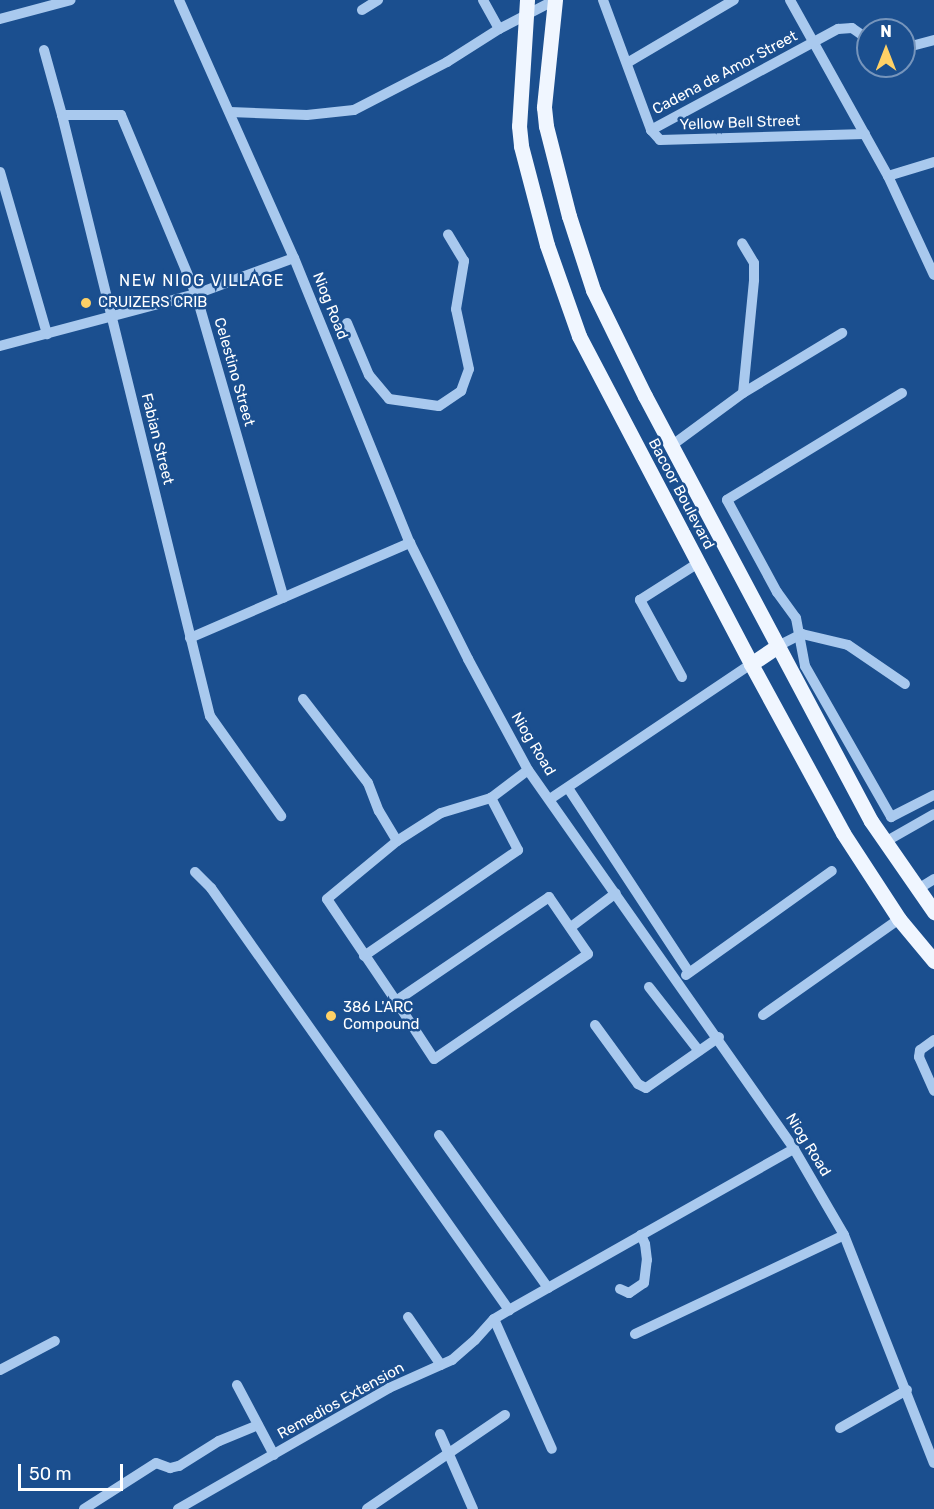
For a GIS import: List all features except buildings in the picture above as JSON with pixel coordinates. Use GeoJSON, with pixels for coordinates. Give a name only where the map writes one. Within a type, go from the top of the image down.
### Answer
{"type":"FeatureCollection","features":[{"type":"Feature","properties":{"kind":"main road","name":"Bacoor Boulevard"},"geometry":{"type":"LineString","coordinates":[[555,0],[544,107],[552,152],[593,290],[671,446],[871,821],[934,912]]}},
{"type":"Feature","properties":{"kind":"main road","name":"Bacoor Boulevard"},"geometry":{"type":"LineString","coordinates":[[526,7],[519,126],[538,215],[556,276],[579,336],[751,664],[843,833],[899,919],[934,961]]}},
{"type":"Feature","properties":{"kind":"main road"},"geometry":{"type":"LineString","coordinates":[[751,664],[776,646]]}},
{"type":"Feature","properties":{"kind":"street"},"geometry":{"type":"LineString","coordinates":[[0,19],[71,0]]}},
{"type":"Feature","properties":{"kind":"street","name":"Niog Road"},"geometry":{"type":"LineString","coordinates":[[179,0],[294,258],[410,543],[528,770],[718,1037],[794,1149],[844,1235],[907,1389],[934,1462]]}},
{"type":"Feature","properties":{"kind":"street"},"geometry":{"type":"LineString","coordinates":[[362,10],[378,0]]}},
{"type":"Feature","properties":{"kind":"street"},"geometry":{"type":"LineString","coordinates":[[483,0],[499,29]]}},
{"type":"Feature","properties":{"kind":"street"},"geometry":{"type":"LineString","coordinates":[[230,112],[308,115],[354,110],[447,62],[499,29],[526,7],[555,0]]}},
{"type":"Feature","properties":{"kind":"street"},"geometry":{"type":"LineString","coordinates":[[603,0],[651,130]]}},
{"type":"Feature","properties":{"kind":"street"},"geometry":{"type":"LineString","coordinates":[[627,63],[734,0]]}},
{"type":"Feature","properties":{"kind":"street"},"geometry":{"type":"LineString","coordinates":[[790,0],[929,252],[934,275]]}},
{"type":"Feature","properties":{"kind":"street","name":"Cadena de Amor Street"},"geometry":{"type":"LineString","coordinates":[[651,130],[838,29],[852,28],[856,31]]}},
{"type":"Feature","properties":{"kind":"street"},"geometry":{"type":"LineString","coordinates":[[916,45],[934,40]]}},
{"type":"Feature","properties":{"kind":"street","name":"Fabian Street"},"geometry":{"type":"LineString","coordinates":[[44,50],[210,716],[281,816]]}},
{"type":"Feature","properties":{"kind":"street","name":"Celestino Street"},"geometry":{"type":"LineString","coordinates":[[62,115],[122,115],[196,294],[284,598]]}},
{"type":"Feature","properties":{"kind":"street","name":"Yellow Bell Street"},"geometry":{"type":"LineString","coordinates":[[651,130],[660,140],[865,134]]}},
{"type":"Feature","properties":{"kind":"street"},"geometry":{"type":"LineString","coordinates":[[888,176],[934,162]]}},
{"type":"Feature","properties":{"kind":"street"},"geometry":{"type":"LineString","coordinates":[[0,172],[47,333]]}},
{"type":"Feature","properties":{"kind":"street"},"geometry":{"type":"LineString","coordinates":[[347,323],[369,375],[389,399],[439,406],[461,391],[468,369],[456,309],[464,261],[448,234]]}},
{"type":"Feature","properties":{"kind":"street"},"geometry":{"type":"LineString","coordinates":[[742,243],[754,263],[743,393]]}},
{"type":"Feature","properties":{"kind":"street"},"geometry":{"type":"LineString","coordinates":[[0,346],[196,294],[294,258]]}},
{"type":"Feature","properties":{"kind":"street"},"geometry":{"type":"LineString","coordinates":[[671,446],[743,393],[842,333]]}},
{"type":"Feature","properties":{"kind":"street"},"geometry":{"type":"LineString","coordinates":[[902,393],[726,500],[777,592],[796,618],[802,634],[805,666],[891,817],[934,795]]}},
{"type":"Feature","properties":{"kind":"street"},"geometry":{"type":"LineString","coordinates":[[190,638],[410,543]]}},
{"type":"Feature","properties":{"kind":"street"},"geometry":{"type":"LineString","coordinates":[[682,677],[639,600],[698,563]]}},
{"type":"Feature","properties":{"kind":"street"},"geometry":{"type":"LineString","coordinates":[[776,646],[802,634],[848,645],[905,684]]}},
{"type":"Feature","properties":{"kind":"street"},"geometry":{"type":"LineString","coordinates":[[550,799],[751,664]]}},
{"type":"Feature","properties":{"kind":"street"},"geometry":{"type":"LineString","coordinates":[[303,699],[358,774],[368,783],[379,811],[397,841]]}},
{"type":"Feature","properties":{"kind":"street"},"geometry":{"type":"LineString","coordinates":[[396,1001],[549,897],[588,954],[434,1059],[327,899],[397,841],[441,813],[490,798],[528,770]]}},
{"type":"Feature","properties":{"kind":"street"},"geometry":{"type":"LineString","coordinates":[[568,788],[690,972]]}},
{"type":"Feature","properties":{"kind":"street"},"geometry":{"type":"LineString","coordinates":[[364,956],[518,850],[490,798]]}},
{"type":"Feature","properties":{"kind":"street"},"geometry":{"type":"LineString","coordinates":[[885,842],[934,814]]}},
{"type":"Feature","properties":{"kind":"street"},"geometry":{"type":"LineString","coordinates":[[678,980],[832,871]]}},
{"type":"Feature","properties":{"kind":"street"},"geometry":{"type":"LineString","coordinates":[[195,872],[211,888],[509,1310]]}},
{"type":"Feature","properties":{"kind":"street"},"geometry":{"type":"LineString","coordinates":[[918,889],[934,879]]}},
{"type":"Feature","properties":{"kind":"street"},"geometry":{"type":"LineString","coordinates":[[571,927],[616,893]]}},
{"type":"Feature","properties":{"kind":"street"},"geometry":{"type":"LineString","coordinates":[[763,1015],[899,919]]}},
{"type":"Feature","properties":{"kind":"street"},"geometry":{"type":"LineString","coordinates":[[649,987],[699,1051]]}},
{"type":"Feature","properties":{"kind":"street"},"geometry":{"type":"LineString","coordinates":[[595,1025],[641,1087],[650,1086],[718,1037]]}},
{"type":"Feature","properties":{"kind":"street"},"geometry":{"type":"LineString","coordinates":[[934,1040],[920,1050],[919,1057],[934,1090]]}},
{"type":"Feature","properties":{"kind":"street"},"geometry":{"type":"LineString","coordinates":[[440,1135],[548,1288]]}},
{"type":"Feature","properties":{"kind":"street","name":"Remedios Extension"},"geometry":{"type":"LineString","coordinates":[[178,1509],[389,1388],[452,1360],[494,1319],[794,1149]]}},
{"type":"Feature","properties":{"kind":"street"},"geometry":{"type":"LineString","coordinates":[[620,1289],[629,1293],[644,1282],[647,1260],[641,1235]]}},
{"type":"Feature","properties":{"kind":"street"},"geometry":{"type":"LineString","coordinates":[[634,1334],[844,1235]]}},
{"type":"Feature","properties":{"kind":"street"},"geometry":{"type":"LineString","coordinates":[[408,1317],[441,1365]]}},
{"type":"Feature","properties":{"kind":"street"},"geometry":{"type":"LineString","coordinates":[[494,1319],[552,1449]]}},
{"type":"Feature","properties":{"kind":"street"},"geometry":{"type":"LineString","coordinates":[[0,1370],[55,1341]]}},
{"type":"Feature","properties":{"kind":"street"},"geometry":{"type":"LineString","coordinates":[[237,1385],[274,1455]]}},
{"type":"Feature","properties":{"kind":"street"},"geometry":{"type":"LineString","coordinates":[[840,1428],[907,1389]]}},
{"type":"Feature","properties":{"kind":"street"},"geometry":{"type":"LineString","coordinates":[[367,1509],[505,1415]]}},
{"type":"Feature","properties":{"kind":"street"},"geometry":{"type":"LineString","coordinates":[[84,1509],[156,1463],[170,1468],[179,1466],[219,1441],[258,1425]]}},
{"type":"Feature","properties":{"kind":"street"},"geometry":{"type":"LineString","coordinates":[[440,1434],[474,1509]]}},
{"type":"Feature","properties":{"kind":"place","name":"CRUIZERS CRIB"},"geometry":{"type":"Point","coordinates":[86,303]}},
{"type":"Feature","properties":{"kind":"place","name":"386 L'ARC Compound"},"geometry":{"type":"Point","coordinates":[331,1016]}},
{"type":"Feature","properties":{"kind":"district","name":"NEW NIOG VILLAGE"},"geometry":{"type":"Point","coordinates":[202,281]}}]}
